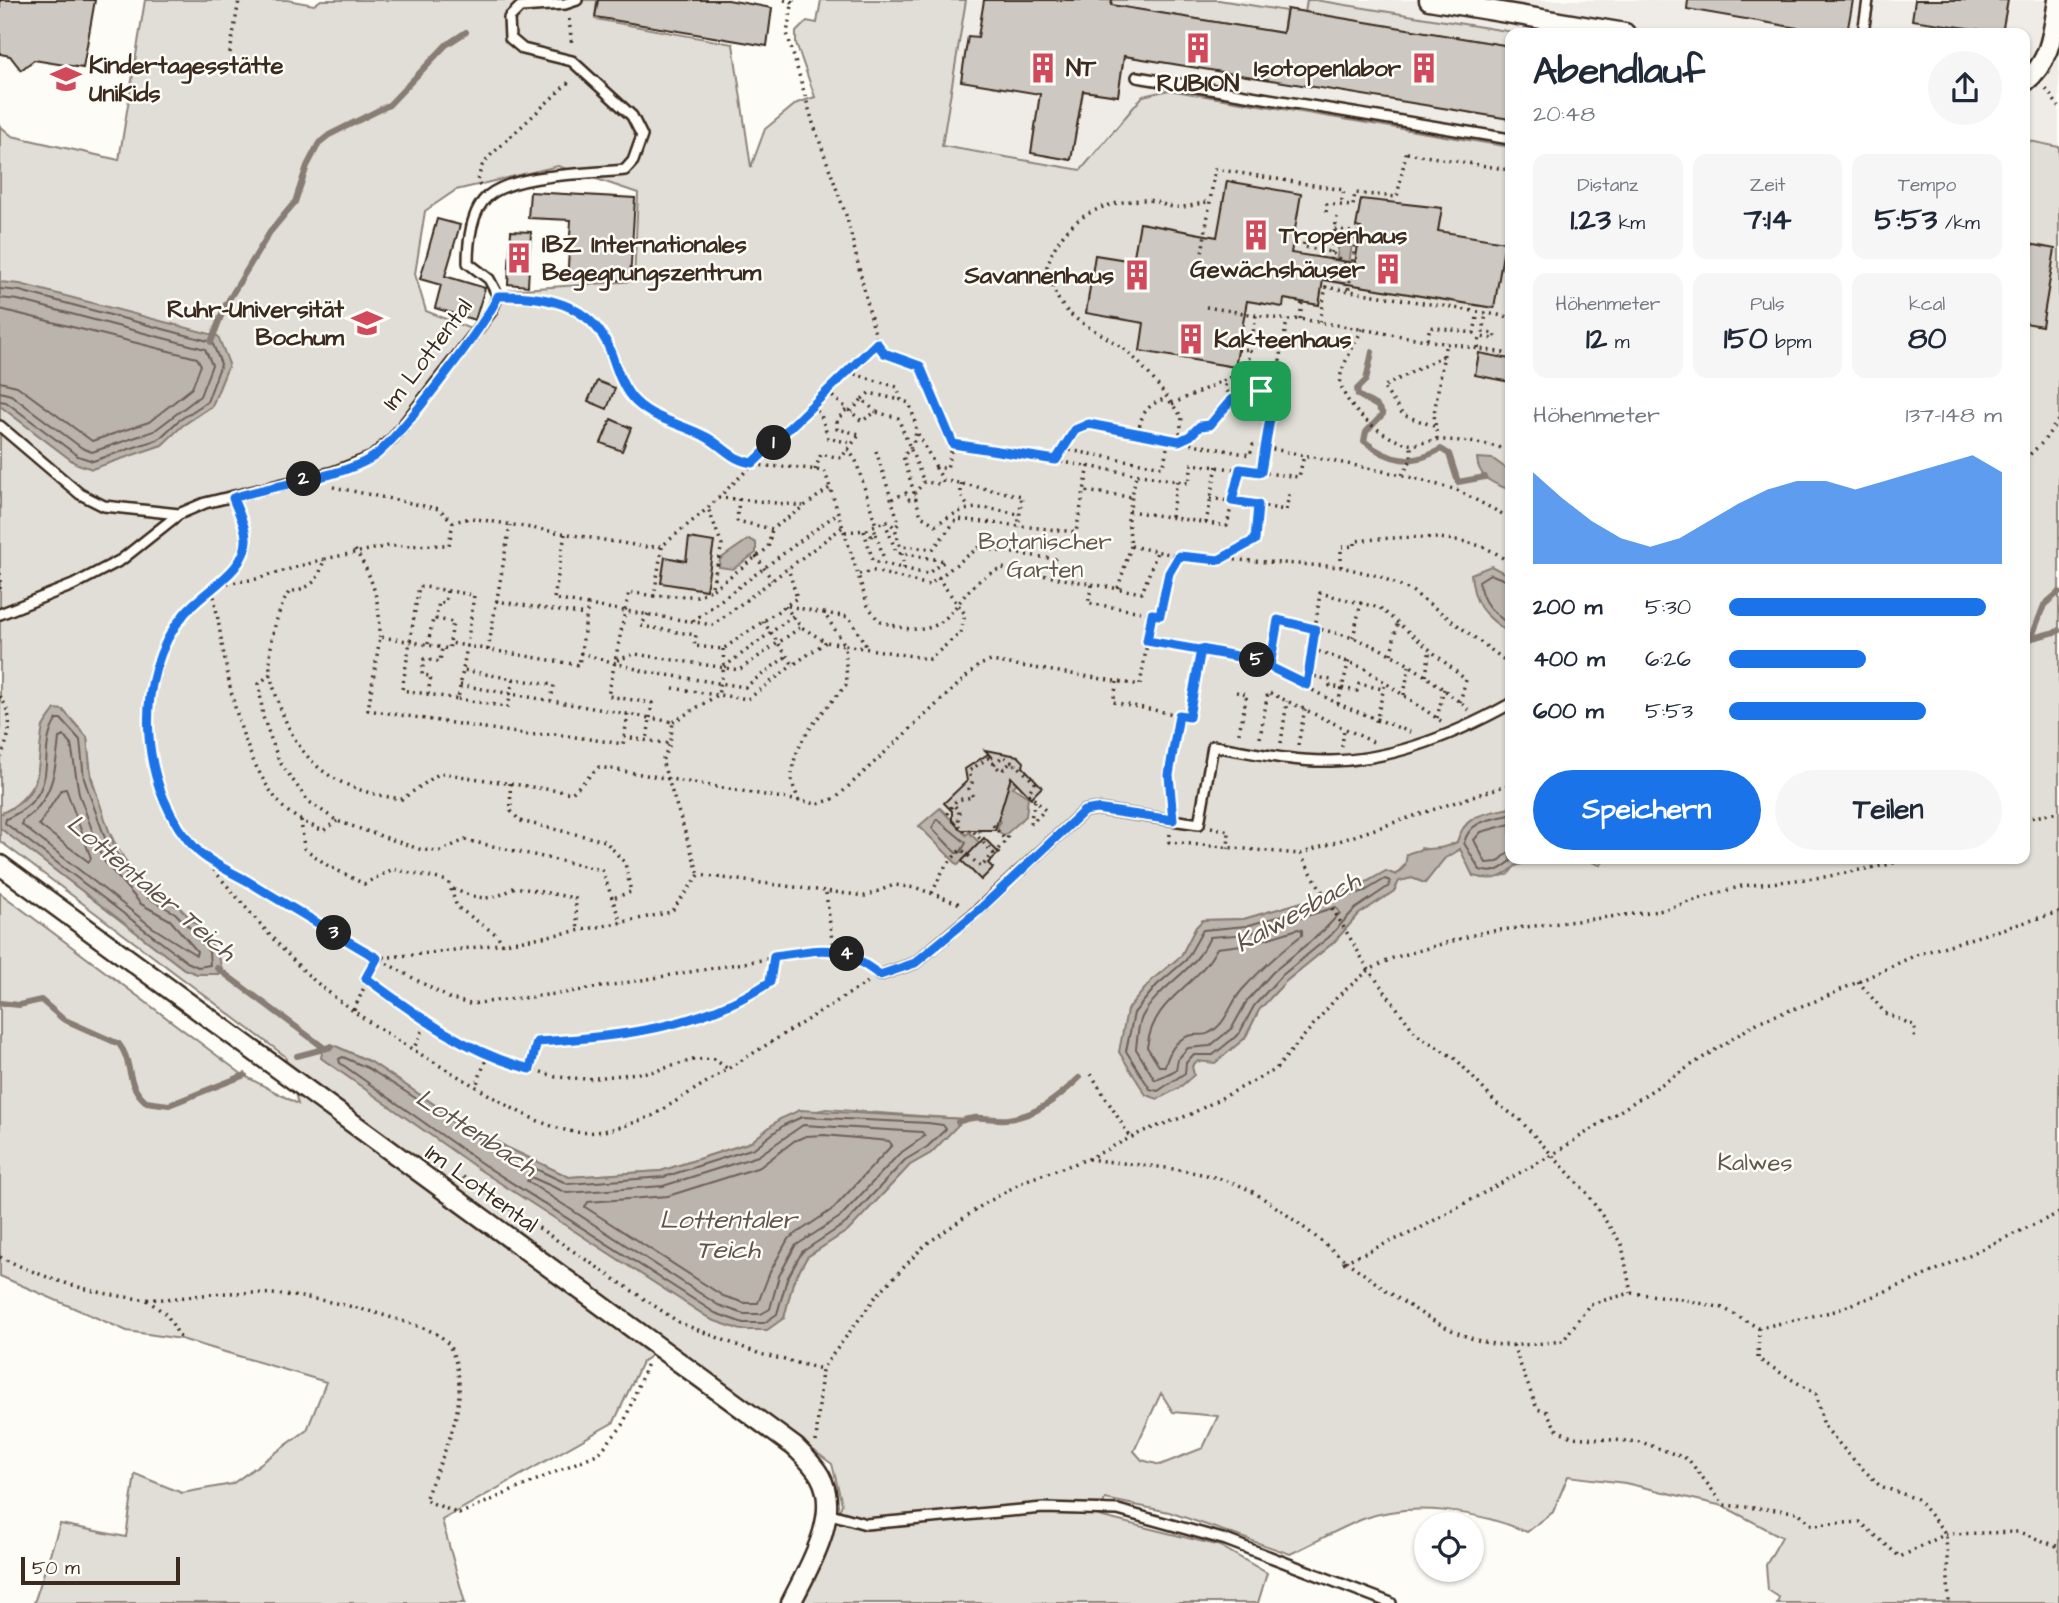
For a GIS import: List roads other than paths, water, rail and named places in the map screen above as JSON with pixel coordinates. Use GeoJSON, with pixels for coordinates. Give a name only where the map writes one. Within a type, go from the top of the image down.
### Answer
{"type":"FeatureCollection","features":[{"type":"Feature","properties":{"kind":"street"},"geometry":{"type":"LineString","coordinates":[[1429,0],[1589,28]]}},
{"type":"Feature","properties":{"kind":"street"},"geometry":{"type":"LineString","coordinates":[[2030,77],[2037,70],[2050,43],[2058,0]]}},
{"type":"Feature","properties":{"kind":"street","name":"Im Lottental"},"geometry":{"type":"LineString","coordinates":[[0,865],[795,1447],[813,1465],[825,1487],[827,1513],[824,1528],[792,1603]]}},
{"type":"Feature","properties":{"kind":"lane","name":"Im Lottental"},"geometry":{"type":"LineString","coordinates":[[0,614],[73,585],[121,560],[179,514],[205,503],[333,472],[372,457],[393,438],[457,358],[491,312],[498,296],[489,279],[468,263],[468,239],[485,198],[509,184],[625,170],[633,161],[642,136],[632,116],[572,61],[523,49],[510,38],[509,18],[520,7],[565,4],[577,0]]}},
{"type":"Feature","properties":{"kind":"lane"},"geometry":{"type":"LineString","coordinates":[[1864,28],[1868,0]]}},
{"type":"Feature","properties":{"kind":"lane"},"geometry":{"type":"LineString","coordinates":[[1138,77],[1505,138]]}},
{"type":"Feature","properties":{"kind":"lane"},"geometry":{"type":"LineString","coordinates":[[0,426],[80,494],[104,506],[179,514]]}},
{"type":"Feature","properties":{"kind":"lane"},"geometry":{"type":"LineString","coordinates":[[880,975],[915,963],[978,911],[1084,811],[1096,809],[1199,824],[1213,746],[1287,758],[1331,761],[1378,755],[1456,732],[1505,707]]}},
{"type":"Feature","properties":{"kind":"lane"},"geometry":{"type":"LineString","coordinates":[[827,1513],[866,1524],[1043,1508],[1118,1510],[1226,1539],[1391,1603]]}},
{"type":"Feature","properties":{"kind":"water"},"geometry":{"type":"Polygon","coordinates":[[[1340,236],[1353,238],[1346,284],[1333,282],[1340,236]]]}},
{"type":"Feature","properties":{"kind":"water"},"geometry":{"type":"Polygon","coordinates":[[[0,282],[20,284],[218,336],[229,364],[212,406],[182,426],[162,445],[92,469],[75,463],[0,406],[0,282]]]}},
{"type":"Feature","properties":{"kind":"water"},"geometry":{"type":"Polygon","coordinates":[[[1477,458],[1493,459],[1505,468],[1505,488],[1493,483],[1480,471],[1477,458]]]}},
{"type":"Feature","properties":{"kind":"water"},"geometry":{"type":"Polygon","coordinates":[[[749,539],[756,543],[756,553],[733,569],[719,567],[720,559],[749,539]]]}},
{"type":"Feature","properties":{"kind":"water"},"geometry":{"type":"Polygon","coordinates":[[[1491,566],[1505,573],[1505,630],[1487,615],[1478,603],[1471,574],[1491,566]]]}},
{"type":"Feature","properties":{"kind":"water","name":"Lottentaler Teich"},"geometry":{"type":"Polygon","coordinates":[[[55,709],[63,710],[87,737],[91,777],[116,852],[153,893],[180,908],[196,924],[215,949],[223,971],[221,974],[197,974],[184,969],[0,828],[0,814],[25,798],[32,788],[38,767],[43,727],[55,709]]]}},
{"type":"Feature","properties":{"kind":"water"},"geometry":{"type":"Polygon","coordinates":[[[989,762],[1020,780],[1013,787],[1028,797],[1026,816],[1004,836],[997,830],[1000,821],[993,818],[979,832],[972,825],[989,762]]]}},
{"type":"Feature","properties":{"kind":"water"},"geometry":{"type":"Polygon","coordinates":[[[940,808],[966,835],[969,832],[988,852],[974,849],[958,865],[919,826],[940,808]]]}},
{"type":"Feature","properties":{"kind":"water"},"geometry":{"type":"Polygon","coordinates":[[[1505,809],[1505,864],[1521,864],[1495,878],[1473,876],[1460,849],[1444,859],[1425,883],[1412,878],[1399,881],[1394,891],[1359,914],[1334,942],[1285,982],[1259,1010],[1245,1038],[1215,1063],[1197,1061],[1192,1066],[1194,1075],[1179,1088],[1158,1099],[1146,1095],[1119,1052],[1127,1010],[1152,980],[1181,956],[1196,927],[1203,920],[1244,919],[1363,884],[1386,871],[1396,875],[1405,866],[1407,854],[1457,842],[1465,826],[1484,814],[1505,809]]]}},
{"type":"Feature","properties":{"kind":"water","name":"Lottentaler Teich"},"geometry":{"type":"Polygon","coordinates":[[[331,1044],[371,1062],[441,1109],[508,1148],[569,1177],[661,1171],[751,1142],[780,1119],[800,1110],[964,1119],[931,1153],[910,1165],[850,1229],[807,1257],[793,1282],[784,1318],[767,1330],[741,1330],[712,1320],[480,1170],[321,1058],[323,1047],[331,1044]]]}},
{"type":"Feature","properties":{"kind":"waterway"},"geometry":{"type":"LineString","coordinates":[[211,342],[225,306],[270,232],[295,202],[307,166],[319,143],[329,135],[389,105],[446,45],[466,32]]}},
{"type":"Feature","properties":{"kind":"waterway"},"geometry":{"type":"LineString","coordinates":[[1372,352],[1366,380],[1357,389],[1358,395],[1377,406],[1383,414],[1366,432],[1364,441],[1383,453],[1401,459],[1420,458],[1441,449],[1449,454],[1458,482],[1485,477]]}},
{"type":"Feature","properties":{"kind":"waterway","name":"Kalwesbach"},"geometry":{"type":"LineString","coordinates":[[2031,639],[2044,605],[2059,592]]}},
{"type":"Feature","properties":{"kind":"waterway","name":"Kalwesbach"},"geometry":{"type":"LineString","coordinates":[[2030,639],[2059,631]]}},
{"type":"Feature","properties":{"kind":"waterway","name":"Lottentaler Teich"},"geometry":{"type":"LineString","coordinates":[[217,968],[323,1047]]}},
{"type":"Feature","properties":{"kind":"waterway","name":"Lottenbach"},"geometry":{"type":"LineString","coordinates":[[0,1003],[19,1005],[41,1000],[63,1019],[119,1044],[124,1051],[135,1088],[146,1102],[169,1105],[245,1075]]}},
{"type":"Feature","properties":{"kind":"waterway","name":"Lottenbach"},"geometry":{"type":"LineString","coordinates":[[297,1056],[331,1047]]}},
{"type":"Feature","properties":{"kind":"waterway","name":"Kalwesbach"},"geometry":{"type":"LineString","coordinates":[[958,1122],[978,1118],[1008,1119],[1028,1114],[1055,1099],[1079,1078]]}},
{"type":"Feature","properties":{"kind":"place","name":"RUBION"},"geometry":{"type":"Point","coordinates":[1198,48]}},
{"type":"Feature","properties":{"kind":"place","name":"NT"},"geometry":{"type":"Point","coordinates":[1043,68]}},
{"type":"Feature","properties":{"kind":"place","name":"Isotopenlabor"},"geometry":{"type":"Point","coordinates":[1424,68]}},
{"type":"Feature","properties":{"kind":"place","name":"Kindertagesstätte UniKids"},"geometry":{"type":"Point","coordinates":[66,79]}},
{"type":"Feature","properties":{"kind":"place","name":"Tropenhaus"},"geometry":{"type":"Point","coordinates":[1256,235]}},
{"type":"Feature","properties":{"kind":"place","name":"IBZ Internationales Begegnungszentrum"},"geometry":{"type":"Point","coordinates":[519,258]}},
{"type":"Feature","properties":{"kind":"place","name":"Gewächshäuser"},"geometry":{"type":"Point","coordinates":[1388,269]}},
{"type":"Feature","properties":{"kind":"place","name":"Savannenhaus"},"geometry":{"type":"Point","coordinates":[1137,275]}},
{"type":"Feature","properties":{"kind":"place","name":"Ruhr-Universität Bochum"},"geometry":{"type":"Point","coordinates":[367,323]}},
{"type":"Feature","properties":{"kind":"place","name":"Kakteenhaus"},"geometry":{"type":"Point","coordinates":[1191,339]}},
{"type":"Feature","properties":{"kind":"park label","name":"Botanischer Garten"},"geometry":{"type":"Point","coordinates":[1045,555]}},
{"type":"Feature","properties":{"kind":"park label","name":"Kalwes"},"geometry":{"type":"Point","coordinates":[1755,1162]}}]}
